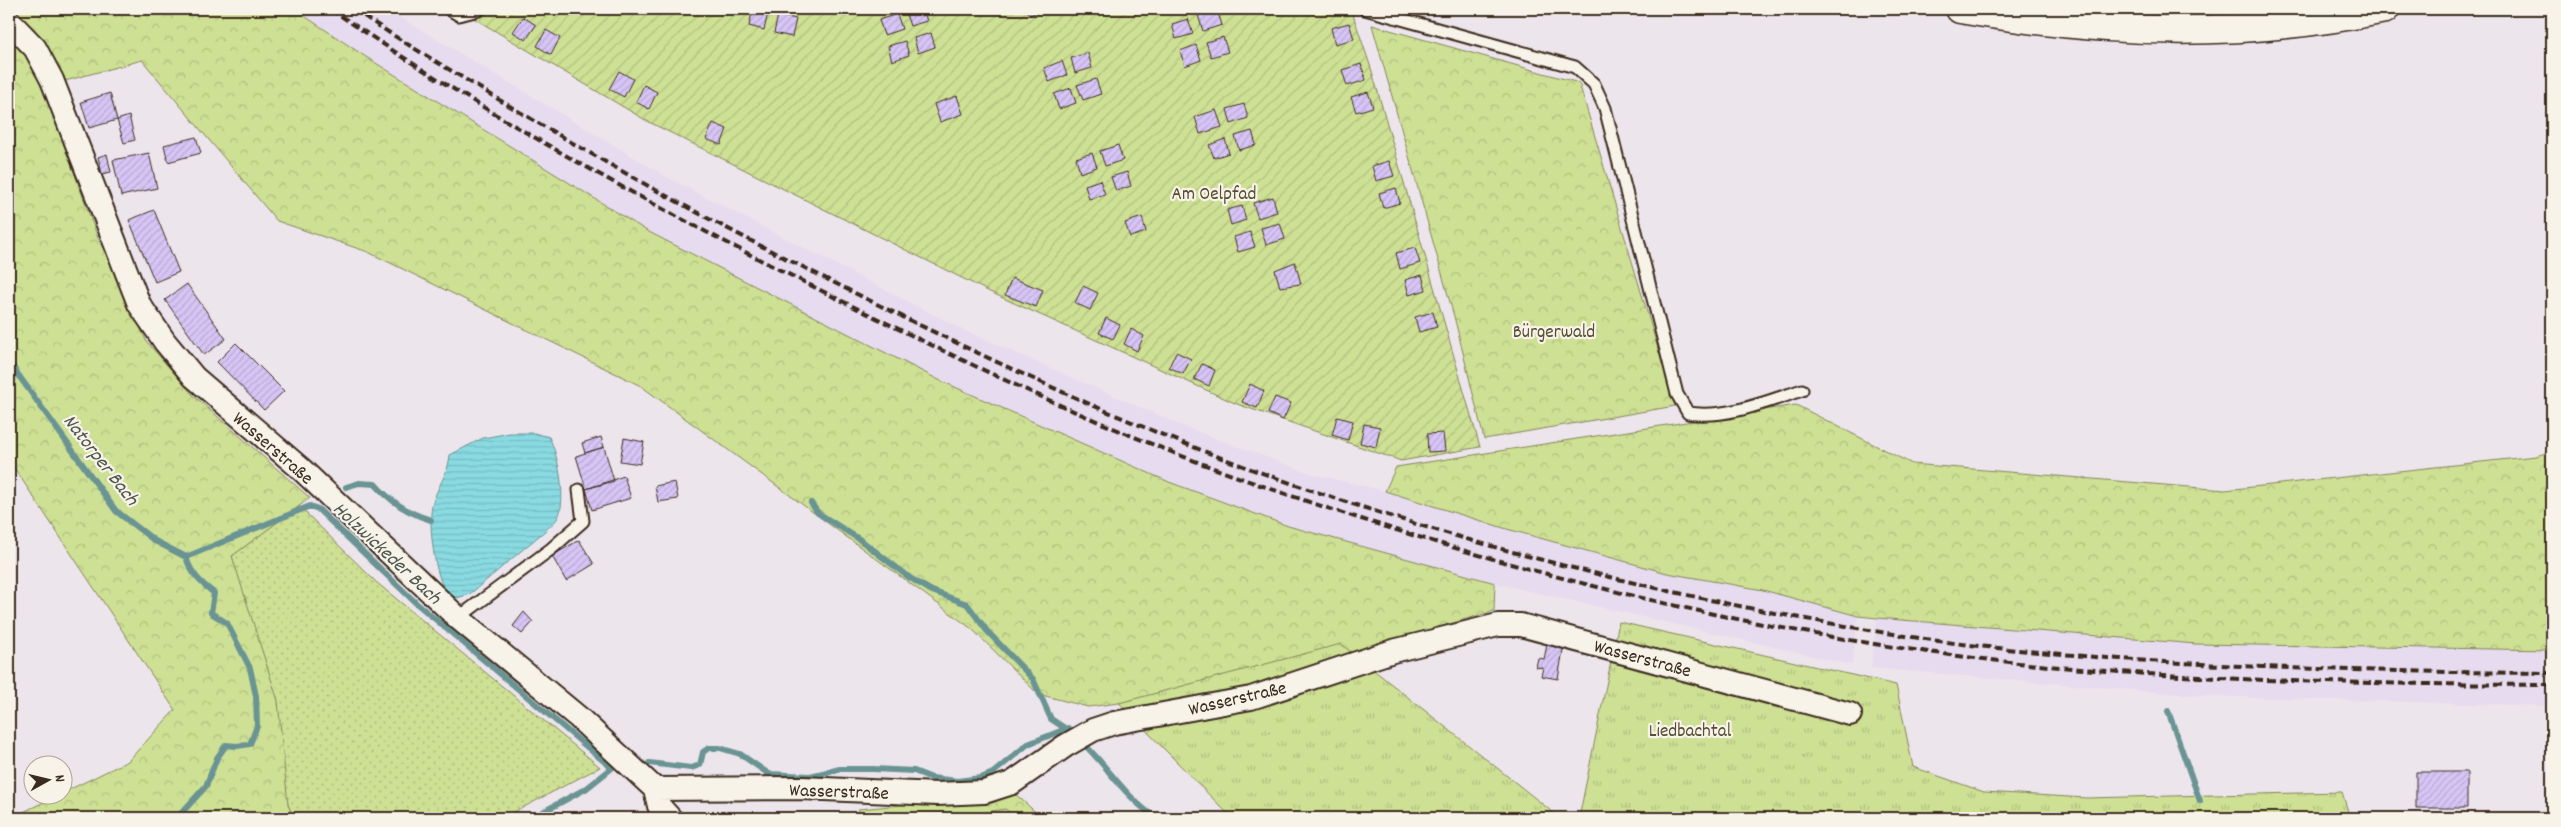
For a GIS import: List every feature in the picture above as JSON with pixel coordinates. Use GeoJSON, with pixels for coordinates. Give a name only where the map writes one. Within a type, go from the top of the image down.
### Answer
{"type":"FeatureCollection","features":[{"type":"Feature","properties":{"kind":"street"},"geometry":{"type":"LineString","coordinates":[[1960,9],[2035,22],[2134,30],[2226,30],[2333,19],[2385,9]]}},
{"type":"Feature","properties":{"kind":"street","name":"Wasserstraße"},"geometry":{"type":"LineString","coordinates":[[9,21],[35,48],[52,80],[139,304],[165,342],[194,377],[300,468],[458,618],[578,717],[661,804],[811,788],[970,794],[998,789],[1012,783],[1093,730],[1114,723],[1251,698],[1393,651],[1498,625],[1521,625],[1850,714]]}},
{"type":"Feature","properties":{"kind":"lane"},"geometry":{"type":"LineString","coordinates":[[449,9],[459,15],[479,10]]}},
{"type":"Feature","properties":{"kind":"lane"},"geometry":{"type":"LineString","coordinates":[[1365,9],[1575,67],[1594,84],[1605,108],[1677,394],[1688,413],[1705,416],[1761,404],[1802,390]]}},
{"type":"Feature","properties":{"kind":"lane"},"geometry":{"type":"LineString","coordinates":[[458,618],[558,544],[583,521],[579,490]]}},
{"type":"Feature","properties":{"kind":"shaded area"},"geometry":{"type":"Polygon","coordinates":[[[294,9],[386,9],[670,179],[961,329],[1185,427],[1312,474],[1385,491],[1507,529],[1667,573],[1763,590],[1858,616],[1852,665],[1495,583],[1288,526],[1169,482],[939,380],[647,231],[366,57],[294,9]]]}},
{"type":"Feature","properties":{"kind":"shaded area"},"geometry":{"type":"Polygon","coordinates":[[[1877,618],[2196,644],[2552,650],[2552,706],[2204,696],[1871,668],[1877,618]]]}},
{"type":"Feature","properties":{"kind":"green space"},"geometry":{"type":"Polygon","coordinates":[[[9,9],[294,9],[366,57],[647,231],[939,380],[1169,482],[1288,526],[1495,583],[1494,611],[1225,689],[1088,707],[1038,694],[972,629],[641,386],[368,252],[277,221],[142,60],[43,87],[98,238],[147,342],[192,394],[310,498],[232,556],[278,701],[288,805],[294,818],[11,818],[40,804],[72,804],[72,788],[128,761],[175,710],[9,460],[9,9]]]}},
{"type":"Feature","properties":{"kind":"green space","name":"Am Oelpfad"},"geometry":{"type":"Polygon","coordinates":[[[474,9],[1351,9],[1371,68],[1480,447],[1401,461],[1237,404],[992,293],[647,121],[470,16],[474,9]]]}},
{"type":"Feature","properties":{"kind":"green space","name":"Bürgerwald"},"geometry":{"type":"Polygon","coordinates":[[[1372,25],[1579,83],[1675,406],[1484,439],[1455,320],[1372,25]]]}},
{"type":"Feature","properties":{"kind":"green space"},"geometry":{"type":"Polygon","coordinates":[[[1796,405],[1912,464],[2225,490],[2536,456],[2552,451],[2552,650],[2196,644],[1858,616],[1763,590],[1667,573],[1507,529],[1385,491],[1396,467],[1796,405]]]}},
{"type":"Feature","properties":{"kind":"green space"},"geometry":{"type":"Polygon","coordinates":[[[299,506],[376,582],[600,767],[503,818],[294,818],[288,805],[232,556],[299,506]]]}},
{"type":"Feature","properties":{"kind":"green space","name":"Liedbachtal"},"geometry":{"type":"Polygon","coordinates":[[[1619,622],[1896,685],[1913,767],[1984,792],[2086,798],[2342,792],[2350,818],[1579,818],[1619,622]]]}},
{"type":"Feature","properties":{"kind":"green space"},"geometry":{"type":"Polygon","coordinates":[[[1341,644],[1560,818],[1243,818],[1228,814],[1119,703],[1341,644]]]}},
{"type":"Feature","properties":{"kind":"green space"},"geometry":{"type":"Polygon","coordinates":[[[1011,790],[1042,818],[857,818],[859,809],[954,800],[1011,790]]]}},
{"type":"Feature","properties":{"kind":"green space"},"geometry":{"type":"Polygon","coordinates":[[[1005,809],[1018,818],[950,818],[1005,809]]]}},
{"type":"Feature","properties":{"kind":"water"},"geometry":{"type":"Polygon","coordinates":[[[510,433],[534,433],[549,437],[556,455],[562,490],[560,511],[557,519],[546,530],[470,594],[457,598],[448,593],[443,586],[436,564],[431,525],[434,499],[447,468],[450,455],[483,438],[510,433]]]}},
{"type":"Feature","properties":{"kind":"building"},"geometry":{"type":"Polygon","coordinates":[[[753,9],[768,13],[764,30],[749,26],[753,9]]]}},
{"type":"Feature","properties":{"kind":"building"},"geometry":{"type":"Polygon","coordinates":[[[923,9],[927,21],[910,26],[905,11],[923,9]]]}},
{"type":"Feature","properties":{"kind":"building"},"geometry":{"type":"Polygon","coordinates":[[[1026,9],[1044,9],[1044,10],[1029,15],[1026,9]]]}},
{"type":"Feature","properties":{"kind":"building"},"geometry":{"type":"Polygon","coordinates":[[[1217,10],[1222,25],[1203,31],[1198,15],[1217,10]]]}},
{"type":"Feature","properties":{"kind":"building"},"geometry":{"type":"Polygon","coordinates":[[[897,14],[902,29],[884,35],[879,20],[897,14]]]}},
{"type":"Feature","properties":{"kind":"building"},"geometry":{"type":"Polygon","coordinates":[[[778,15],[796,19],[792,37],[774,33],[778,15]]]}},
{"type":"Feature","properties":{"kind":"building"},"geometry":{"type":"Polygon","coordinates":[[[523,17],[536,25],[526,40],[513,32],[523,17]]]}},
{"type":"Feature","properties":{"kind":"building"},"geometry":{"type":"Polygon","coordinates":[[[1188,19],[1193,34],[1176,39],[1172,24],[1188,19]]]}},
{"type":"Feature","properties":{"kind":"building"},"geometry":{"type":"Polygon","coordinates":[[[1349,23],[1354,39],[1335,44],[1331,28],[1349,23]]]}},
{"type":"Feature","properties":{"kind":"building"},"geometry":{"type":"Polygon","coordinates":[[[546,30],[560,38],[551,55],[537,46],[546,30]]]}},
{"type":"Feature","properties":{"kind":"building"},"geometry":{"type":"Polygon","coordinates":[[[931,33],[935,47],[918,53],[914,38],[931,33]]]}},
{"type":"Feature","properties":{"kind":"building"},"geometry":{"type":"Polygon","coordinates":[[[1223,37],[1228,52],[1211,57],[1206,42],[1223,37]]]}},
{"type":"Feature","properties":{"kind":"building"},"geometry":{"type":"Polygon","coordinates":[[[905,41],[909,55],[892,61],[888,46],[905,41]]]}},
{"type":"Feature","properties":{"kind":"building"},"geometry":{"type":"Polygon","coordinates":[[[1196,45],[1201,60],[1185,66],[1180,51],[1196,45]]]}},
{"type":"Feature","properties":{"kind":"building"},"geometry":{"type":"Polygon","coordinates":[[[1088,53],[1092,68],[1075,73],[1071,58],[1088,53]]]}},
{"type":"Feature","properties":{"kind":"building"},"geometry":{"type":"Polygon","coordinates":[[[1062,61],[1067,75],[1049,82],[1044,68],[1062,61]]]}},
{"type":"Feature","properties":{"kind":"building"},"geometry":{"type":"Polygon","coordinates":[[[1361,64],[1366,80],[1347,86],[1342,70],[1361,64]]]}},
{"type":"Feature","properties":{"kind":"building"},"geometry":{"type":"Polygon","coordinates":[[[619,71],[633,79],[624,97],[609,89],[619,71]]]}},
{"type":"Feature","properties":{"kind":"building"},"geometry":{"type":"Polygon","coordinates":[[[1096,79],[1101,94],[1083,100],[1077,85],[1096,79]]]}},
{"type":"Feature","properties":{"kind":"building"},"geometry":{"type":"Polygon","coordinates":[[[644,85],[657,92],[649,109],[636,102],[644,85]]]}},
{"type":"Feature","properties":{"kind":"building"},"geometry":{"type":"Polygon","coordinates":[[[1071,88],[1076,103],[1059,109],[1054,94],[1071,88]]]}},
{"type":"Feature","properties":{"kind":"building"},"geometry":{"type":"Polygon","coordinates":[[[1368,92],[1373,107],[1356,112],[1351,97],[1368,92]]]}},
{"type":"Feature","properties":{"kind":"building"},"geometry":{"type":"Polygon","coordinates":[[[110,93],[117,120],[89,128],[81,102],[110,93]]]}},
{"type":"Feature","properties":{"kind":"building"},"geometry":{"type":"Polygon","coordinates":[[[957,96],[963,114],[940,122],[934,104],[957,96]]]}},
{"type":"Feature","properties":{"kind":"building"},"geometry":{"type":"Polygon","coordinates":[[[1244,104],[1248,118],[1231,124],[1227,109],[1244,104]]]}},
{"type":"Feature","properties":{"kind":"building"},"geometry":{"type":"Polygon","coordinates":[[[1216,110],[1222,127],[1200,134],[1195,117],[1216,110]]]}},
{"type":"Feature","properties":{"kind":"building"},"geometry":{"type":"Polygon","coordinates":[[[129,116],[135,140],[124,143],[117,120],[129,116]]]}},
{"type":"Feature","properties":{"kind":"building"},"geometry":{"type":"Polygon","coordinates":[[[713,123],[727,129],[721,145],[706,139],[713,123]]]}},
{"type":"Feature","properties":{"kind":"building"},"geometry":{"type":"Polygon","coordinates":[[[1252,131],[1256,145],[1239,150],[1235,136],[1252,131]]]}},
{"type":"Feature","properties":{"kind":"building"},"geometry":{"type":"Polygon","coordinates":[[[196,137],[201,153],[168,162],[164,145],[196,137]]]}},
{"type":"Feature","properties":{"kind":"building"},"geometry":{"type":"Polygon","coordinates":[[[1225,139],[1229,153],[1214,158],[1209,145],[1225,139]]]}},
{"type":"Feature","properties":{"kind":"building"},"geometry":{"type":"Polygon","coordinates":[[[1118,145],[1123,160],[1105,166],[1100,151],[1118,145]]]}},
{"type":"Feature","properties":{"kind":"building"},"geometry":{"type":"Polygon","coordinates":[[[149,153],[157,188],[121,196],[113,160],[149,153]]]}},
{"type":"Feature","properties":{"kind":"building"},"geometry":{"type":"Polygon","coordinates":[[[1092,153],[1097,167],[1080,173],[1076,158],[1092,153]]]}},
{"type":"Feature","properties":{"kind":"building"},"geometry":{"type":"Polygon","coordinates":[[[107,154],[111,172],[102,174],[98,157],[107,154]]]}},
{"type":"Feature","properties":{"kind":"building"},"geometry":{"type":"Polygon","coordinates":[[[1389,161],[1394,176],[1376,181],[1372,166],[1389,161]]]}},
{"type":"Feature","properties":{"kind":"building"},"geometry":{"type":"Polygon","coordinates":[[[1127,172],[1131,186],[1116,191],[1111,177],[1127,172]]]}},
{"type":"Feature","properties":{"kind":"building"},"geometry":{"type":"Polygon","coordinates":[[[1100,180],[1105,194],[1089,199],[1085,185],[1100,180]]]}},
{"type":"Feature","properties":{"kind":"building"},"geometry":{"type":"Polygon","coordinates":[[[1396,188],[1400,203],[1383,208],[1379,193],[1396,188]]]}},
{"type":"Feature","properties":{"kind":"building"},"geometry":{"type":"Polygon","coordinates":[[[1273,197],[1277,212],[1258,218],[1253,203],[1273,197]]]}},
{"type":"Feature","properties":{"kind":"building"},"geometry":{"type":"Polygon","coordinates":[[[1242,206],[1246,220],[1231,225],[1227,210],[1242,206]]]}},
{"type":"Feature","properties":{"kind":"building"},"geometry":{"type":"Polygon","coordinates":[[[154,210],[179,272],[155,282],[129,220],[154,210]]]}},
{"type":"Feature","properties":{"kind":"building"},"geometry":{"type":"Polygon","coordinates":[[[1142,217],[1146,232],[1130,237],[1125,223],[1142,217]]]}},
{"type":"Feature","properties":{"kind":"building"},"geometry":{"type":"Polygon","coordinates":[[[1280,223],[1285,239],[1266,245],[1261,228],[1280,223]]]}},
{"type":"Feature","properties":{"kind":"building"},"geometry":{"type":"Polygon","coordinates":[[[1250,232],[1255,247],[1238,252],[1234,237],[1250,232]]]}},
{"type":"Feature","properties":{"kind":"building"},"geometry":{"type":"Polygon","coordinates":[[[1415,248],[1420,263],[1400,269],[1396,253],[1415,248]]]}},
{"type":"Feature","properties":{"kind":"building"},"geometry":{"type":"Polygon","coordinates":[[[1295,262],[1301,284],[1280,287],[1275,270],[1295,262]]]}},
{"type":"Feature","properties":{"kind":"building"},"geometry":{"type":"Polygon","coordinates":[[[1422,275],[1426,290],[1409,295],[1405,280],[1422,275]]]}},
{"type":"Feature","properties":{"kind":"building"},"geometry":{"type":"Polygon","coordinates":[[[1012,278],[1043,290],[1036,307],[1005,295],[1012,278]]]}},
{"type":"Feature","properties":{"kind":"building"},"geometry":{"type":"Polygon","coordinates":[[[187,284],[226,339],[204,355],[165,300],[187,284]]]}},
{"type":"Feature","properties":{"kind":"building"},"geometry":{"type":"Polygon","coordinates":[[[1083,286],[1098,293],[1090,310],[1075,303],[1083,286]]]}},
{"type":"Feature","properties":{"kind":"building"},"geometry":{"type":"Polygon","coordinates":[[[1433,312],[1437,327],[1419,332],[1415,317],[1433,312]]]}},
{"type":"Feature","properties":{"kind":"building"},"geometry":{"type":"Polygon","coordinates":[[[1106,318],[1120,325],[1113,339],[1099,333],[1106,318]]]}},
{"type":"Feature","properties":{"kind":"building"},"geometry":{"type":"Polygon","coordinates":[[[1131,329],[1144,336],[1137,351],[1124,344],[1131,329]]]}},
{"type":"Feature","properties":{"kind":"building"},"geometry":{"type":"Polygon","coordinates":[[[236,343],[284,391],[264,410],[217,362],[236,343]]]}},
{"type":"Feature","properties":{"kind":"building"},"geometry":{"type":"Polygon","coordinates":[[[1176,352],[1191,359],[1183,374],[1169,367],[1176,352]]]}},
{"type":"Feature","properties":{"kind":"building"},"geometry":{"type":"Polygon","coordinates":[[[1202,364],[1215,370],[1209,386],[1194,379],[1202,364]]]}},
{"type":"Feature","properties":{"kind":"building"},"geometry":{"type":"Polygon","coordinates":[[[1250,384],[1264,391],[1257,408],[1242,402],[1250,384]]]}},
{"type":"Feature","properties":{"kind":"building"},"geometry":{"type":"Polygon","coordinates":[[[1275,397],[1291,403],[1283,420],[1268,413],[1275,397]]]}},
{"type":"Feature","properties":{"kind":"building"},"geometry":{"type":"Polygon","coordinates":[[[1337,417],[1353,421],[1348,440],[1332,435],[1337,417]]]}},
{"type":"Feature","properties":{"kind":"building"},"geometry":{"type":"Polygon","coordinates":[[[1364,424],[1380,427],[1376,447],[1360,443],[1364,424]]]}},
{"type":"Feature","properties":{"kind":"building"},"geometry":{"type":"Polygon","coordinates":[[[1443,433],[1445,451],[1428,452],[1427,434],[1443,433]]]}},
{"type":"Feature","properties":{"kind":"building"},"geometry":{"type":"Polygon","coordinates":[[[601,437],[604,447],[585,453],[582,443],[601,437]]]}},
{"type":"Feature","properties":{"kind":"building"},"geometry":{"type":"Polygon","coordinates":[[[624,438],[644,442],[640,464],[620,461],[624,438]]]}},
{"type":"Feature","properties":{"kind":"building"},"geometry":{"type":"Polygon","coordinates":[[[604,447],[614,481],[586,489],[576,456],[604,447]]]}},
{"type":"Feature","properties":{"kind":"building"},"geometry":{"type":"Polygon","coordinates":[[[624,476],[631,498],[592,510],[586,489],[624,476]]]}},
{"type":"Feature","properties":{"kind":"building"},"geometry":{"type":"Polygon","coordinates":[[[675,482],[678,499],[658,502],[655,486],[675,482]]]}},
{"type":"Feature","properties":{"kind":"building"},"geometry":{"type":"Polygon","coordinates":[[[579,540],[594,564],[566,581],[552,556],[579,540]]]}},
{"type":"Feature","properties":{"kind":"building"},"geometry":{"type":"Polygon","coordinates":[[[524,612],[533,622],[522,634],[513,626],[524,612]]]}},
{"type":"Feature","properties":{"kind":"building"},"geometry":{"type":"Polygon","coordinates":[[[1548,640],[1564,644],[1558,679],[1541,676],[1543,668],[1536,667],[1538,658],[1544,659],[1548,640]]]}},
{"type":"Feature","properties":{"kind":"building"},"geometry":{"type":"Polygon","coordinates":[[[2416,772],[2467,772],[2467,808],[2416,808],[2416,772]]]}},
{"type":"Feature","properties":{"kind":"waterway","name":"Natorper Bach"},"geometry":{"type":"LineString","coordinates":[[9,362],[116,511],[155,541],[186,557]]}},
{"type":"Feature","properties":{"kind":"waterway"},"geometry":{"type":"LineString","coordinates":[[346,487],[359,483],[375,484],[401,506],[431,520]]}},
{"type":"Feature","properties":{"kind":"waterway","name":"Holzwickeder Bach"},"geometry":{"type":"LineString","coordinates":[[811,503],[818,513],[859,539],[910,578],[932,591],[967,604],[987,631],[1033,679],[1051,719],[1075,735]]}},
{"type":"Feature","properties":{"kind":"waterway","name":"Holzwickeder Bach"},"geometry":{"type":"LineString","coordinates":[[177,818],[206,786],[217,758],[226,745],[250,744],[257,726],[256,696],[250,668],[227,623],[211,613],[214,593],[197,578],[186,557],[310,506],[318,509],[416,603],[612,768],[587,788],[532,818]]}},
{"type":"Feature","properties":{"kind":"waterway"},"geometry":{"type":"LineString","coordinates":[[2168,711],[2200,801]]}},
{"type":"Feature","properties":{"kind":"waterway","name":"Holzwickeder Bach"},"geometry":{"type":"LineString","coordinates":[[649,763],[691,768],[700,765],[703,752],[709,748],[720,748],[740,754],[769,774],[810,776],[840,769],[873,769],[914,771],[932,778],[957,781],[981,778],[993,773],[1028,744],[1068,728]]}},
{"type":"Feature","properties":{"kind":"waterway","name":"Holzwickeder Bach"},"geometry":{"type":"LineString","coordinates":[[1082,742],[1126,792],[1156,818]]}},
{"type":"Feature","properties":{"kind":"railway"},"geometry":{"type":"LineString","coordinates":[[331,9],[447,85],[628,190],[752,256],[968,363],[1085,416],[1191,460],[1393,529],[1527,568],[1662,603],[1799,631],[1936,653],[2090,670],[2167,675],[2321,682],[2552,685]]}},
{"type":"Feature","properties":{"kind":"railway"},"geometry":{"type":"LineString","coordinates":[[354,9],[483,90],[640,181],[760,246],[924,327],[1049,386],[1176,440],[1305,488],[1459,537],[1615,578],[1772,613],[1952,643],[2095,657],[2266,667],[2380,671],[2552,673]]}}]}
